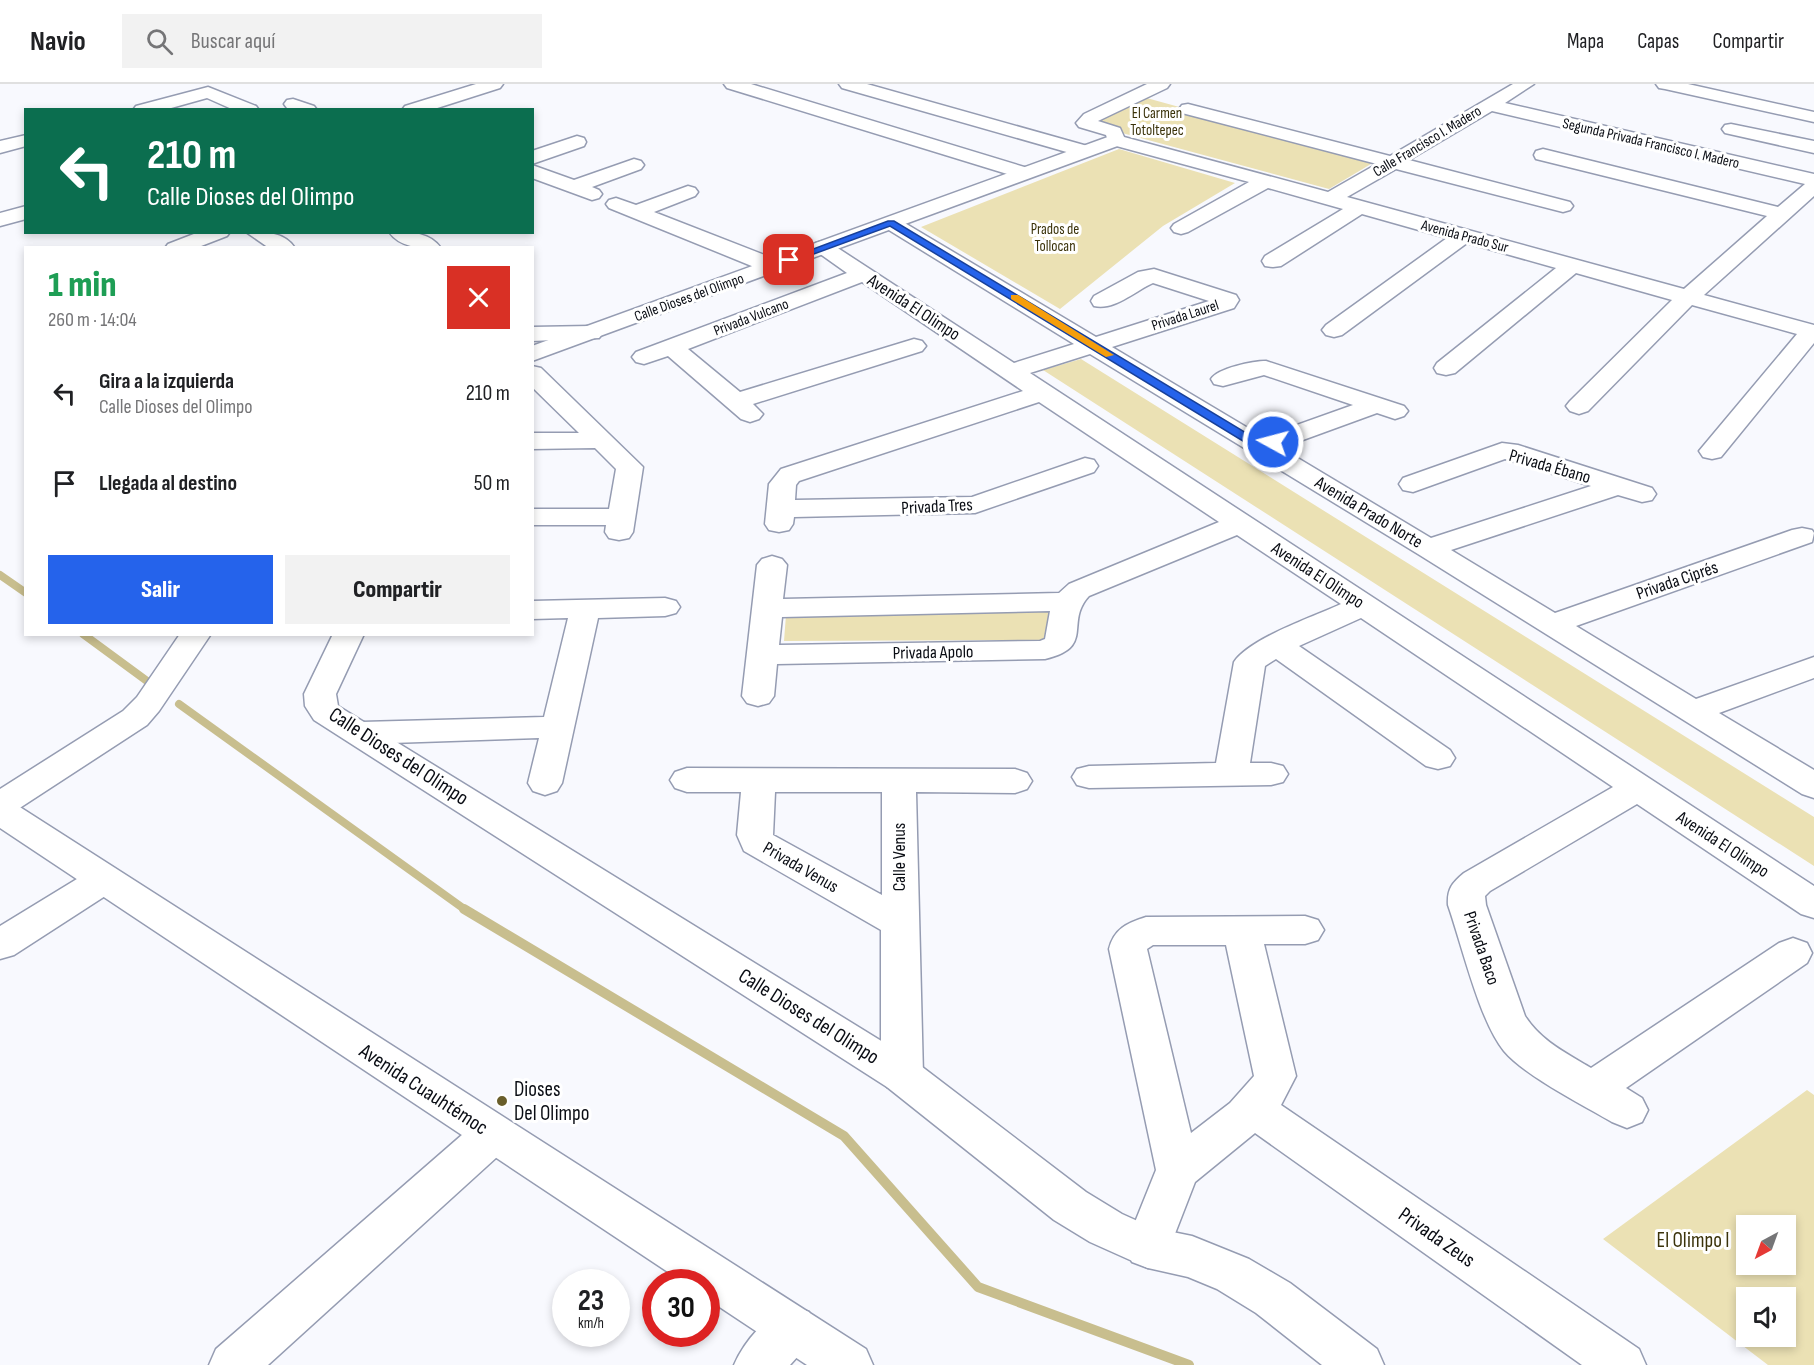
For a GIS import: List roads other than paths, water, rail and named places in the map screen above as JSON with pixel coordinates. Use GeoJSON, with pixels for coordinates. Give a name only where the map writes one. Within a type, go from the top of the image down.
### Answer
{"type":"FeatureCollection","features":[{"type":"Feature","properties":{"kind":"street"},"geometry":{"type":"LineString","coordinates":[[417,108],[494,84]]}},
{"type":"Feature","properties":{"kind":"street"},"geometry":{"type":"LineString","coordinates":[[733,84],[1024,173]]}},
{"type":"Feature","properties":{"kind":"street"},"geometry":{"type":"LineString","coordinates":[[848,84],[1083,151]]}},
{"type":"Feature","properties":{"kind":"street"},"geometry":{"type":"LineString","coordinates":[[851,105],[903,84]]}},
{"type":"Feature","properties":{"kind":"street"},"geometry":{"type":"LineString","coordinates":[[1161,84],[1090,118],[1085,123],[1115,136],[1137,136],[1335,196],[1693,293]]}},
{"type":"Feature","properties":{"kind":"street","name":"Calle Francisco I. Madero"},"geometry":{"type":"LineString","coordinates":[[1335,196],[1525,84]]}},
{"type":"Feature","properties":{"kind":"street"},"geometry":{"type":"LineString","coordinates":[[1665,84],[1814,117]]}},
{"type":"Feature","properties":{"kind":"street"},"geometry":{"type":"LineString","coordinates":[[1733,84],[1814,102]]}},
{"type":"Feature","properties":{"kind":"street","name":"Segunda Privada Francisco I. Madero"},"geometry":{"type":"LineString","coordinates":[[1507,94],[1814,162]]}},
{"type":"Feature","properties":{"kind":"street"},"geometry":{"type":"LineString","coordinates":[[149,108],[186,98],[208,95],[244,108]]}},
{"type":"Feature","properties":{"kind":"street","name":"Segunda Privada Francisco I. Madero"},"geometry":{"type":"LineString","coordinates":[[1488,105],[1813,187]]}},
{"type":"Feature","properties":{"kind":"street"},"geometry":{"type":"LineString","coordinates":[[940,129],[992,106]]}},
{"type":"Feature","properties":{"kind":"street"},"geometry":{"type":"LineString","coordinates":[[1188,109],[1563,206]]}},
{"type":"Feature","properties":{"kind":"street"},"geometry":{"type":"LineString","coordinates":[[1468,116],[1574,142]]}},
{"type":"Feature","properties":{"kind":"street"},"geometry":{"type":"LineString","coordinates":[[1731,129],[1814,147]]}},
{"type":"Feature","properties":{"kind":"street","name":"Calle Dioses del Olimpo"},"geometry":{"type":"LineString","coordinates":[[534,353],[891,223],[1083,151],[1115,136]]}},
{"type":"Feature","properties":{"kind":"street","name":"Avenida Prado Sur"},"geometry":{"type":"LineString","coordinates":[[1115,136],[1264,182],[1335,196],[1358,208],[1572,266],[1693,293],[1813,328]]}},
{"type":"Feature","properties":{"kind":"street"},"geometry":{"type":"LineString","coordinates":[[0,147],[24,141]]}},
{"type":"Feature","properties":{"kind":"street"},"geometry":{"type":"LineString","coordinates":[[534,157],[577,142]]}},
{"type":"Feature","properties":{"kind":"street"},"geometry":{"type":"LineString","coordinates":[[1543,155],[1783,214]]}},
{"type":"Feature","properties":{"kind":"street"},"geometry":{"type":"LineString","coordinates":[[534,172],[583,191],[634,165]]}},
{"type":"Feature","properties":{"kind":"street"},"geometry":{"type":"LineString","coordinates":[[1181,228],[1264,182]]}},
{"type":"Feature","properties":{"kind":"street"},"geometry":{"type":"LineString","coordinates":[[1579,406],[1693,293],[1813,187]]}},
{"type":"Feature","properties":{"kind":"street"},"geometry":{"type":"LineString","coordinates":[[636,212],[688,192]]}},
{"type":"Feature","properties":{"kind":"street"},"geometry":{"type":"LineString","coordinates":[[616,204],[772,267]]}},
{"type":"Feature","properties":{"kind":"street"},"geometry":{"type":"LineString","coordinates":[[1273,261],[1358,208]]}},
{"type":"Feature","properties":{"kind":"street"},"geometry":{"type":"LineString","coordinates":[[0,220],[24,213]]}},
{"type":"Feature","properties":{"kind":"street","name":"Avenida Prado Norte"},"geometry":{"type":"LineString","coordinates":[[891,223],[1428,548],[1814,786]]}},
{"type":"Feature","properties":{"kind":"street"},"geometry":{"type":"LineString","coordinates":[[181,246],[214,234]]}},
{"type":"Feature","properties":{"kind":"street"},"geometry":{"type":"LineString","coordinates":[[260,234],[281,246]]}},
{"type":"Feature","properties":{"kind":"street"},"geometry":{"type":"LineString","coordinates":[[403,234],[427,246]]}},
{"type":"Feature","properties":{"kind":"street"},"geometry":{"type":"LineString","coordinates":[[1334,330],[1463,236]]}},
{"type":"Feature","properties":{"kind":"street","name":"Avenida El Olimpo"},"geometry":{"type":"LineString","coordinates":[[823,248],[1044,392],[1239,524],[1814,904]]}},
{"type":"Feature","properties":{"kind":"street"},"geometry":{"type":"LineString","coordinates":[[1446,368],[1572,266]]}},
{"type":"Feature","properties":{"kind":"street","name":"Privada Vulcano"},"geometry":{"type":"LineString","coordinates":[[644,357],[864,274]]}},
{"type":"Feature","properties":{"kind":"street","name":"Privada Laurel"},"geometry":{"type":"LineString","coordinates":[[1012,371],[1226,303],[1228,300],[1154,276],[1146,277],[1102,300]]}},
{"type":"Feature","properties":{"kind":"street"},"geometry":{"type":"LineString","coordinates":[[1712,452],[1813,328]]}},
{"type":"Feature","properties":{"kind":"street"},"geometry":{"type":"LineString","coordinates":[[534,334],[591,333]]}},
{"type":"Feature","properties":{"kind":"street"},"geometry":{"type":"LineString","coordinates":[[672,347],[743,407],[914,346]]}},
{"type":"Feature","properties":{"kind":"street"},"geometry":{"type":"LineString","coordinates":[[1223,379],[1257,368],[1266,368],[1386,408],[1260,447]]}},
{"type":"Feature","properties":{"kind":"street"},"geometry":{"type":"LineString","coordinates":[[534,375],[630,467],[620,524],[534,517]]}},
{"type":"Feature","properties":{"kind":"street","name":"Privada Tres"},"geometry":{"type":"LineString","coordinates":[[1044,392],[790,475],[783,484],[781,517],[975,505],[1085,466]]}},
{"type":"Feature","properties":{"kind":"street"},"geometry":{"type":"LineString","coordinates":[[534,441],[601,440]]}},
{"type":"Feature","properties":{"kind":"street","name":"Privada Ébano"},"geometry":{"type":"LineString","coordinates":[[1413,484],[1509,451],[1631,490],[1428,548]]}},
{"type":"Feature","properties":{"kind":"street"},"geometry":{"type":"LineString","coordinates":[[768,608],[1067,602],[1089,584],[1239,524]]}},
{"type":"Feature","properties":{"kind":"street","name":"Privada Ciprés"},"geometry":{"type":"LineString","coordinates":[[1552,624],[1802,536]]}},
{"type":"Feature","properties":{"kind":"street"},"geometry":{"type":"LineString","coordinates":[[758,696],[772,565]]}},
{"type":"Feature","properties":{"kind":"street","name":"Privada Apolo"},"geometry":{"type":"LineString","coordinates":[[762,655],[1045,650],[1059,644],[1067,602]]}},
{"type":"Feature","properties":{"kind":"street"},"geometry":{"type":"LineString","coordinates":[[1231,775],[1250,662],[1276,645],[1364,605]]}},
{"type":"Feature","properties":{"kind":"street"},"geometry":{"type":"LineString","coordinates":[[534,610],[665,607]]}},
{"type":"Feature","properties":{"kind":"street"},"geometry":{"type":"LineString","coordinates":[[545,783],[585,610]]}},
{"type":"Feature","properties":{"kind":"street"},"geometry":{"type":"LineString","coordinates":[[0,805],[135,717],[148,704],[195,636]]}},
{"type":"Feature","properties":{"kind":"street","name":"Calle Dioses del Olimpo"},"geometry":{"type":"LineString","coordinates":[[348,636],[320,694],[320,700],[326,713],[902,1075],[1070,1206],[1106,1228],[1148,1247],[1192,1257],[1233,1274],[1273,1298],[1360,1365]]}},
{"type":"Feature","properties":{"kind":"street"},"geometry":{"type":"LineString","coordinates":[[1276,645],[1438,758]]}},
{"type":"Feature","properties":{"kind":"street"},"geometry":{"type":"LineString","coordinates":[[1693,711],[1814,667]]}},
{"type":"Feature","properties":{"kind":"street"},"geometry":{"type":"LineString","coordinates":[[362,734],[557,727]]}},
{"type":"Feature","properties":{"kind":"street"},"geometry":{"type":"LineString","coordinates":[[1089,777],[1272,774]]}},
{"type":"Feature","properties":{"kind":"street"},"geometry":{"type":"LineString","coordinates":[[687,780],[1015,781]]}},
{"type":"Feature","properties":{"kind":"street","name":"Privada Venus"},"geometry":{"type":"LineString","coordinates":[[759,780],[755,835],[757,842],[899,922]]}},
{"type":"Feature","properties":{"kind":"street","name":"Calle Venus"},"geometry":{"type":"LineString","coordinates":[[900,780],[899,922],[904,1052],[902,1075]]}},
{"type":"Feature","properties":{"kind":"street","name":"Privada Baco"},"geometry":{"type":"LineString","coordinates":[[1627,1110],[1537,1056],[1519,1040],[1507,1021],[1467,905],[1466,892],[1477,882],[1638,788]]}},
{"type":"Feature","properties":{"kind":"street","name":"Avenida Cuauhtémoc"},"geometry":{"type":"LineString","coordinates":[[0,811],[849,1365]]}},
{"type":"Feature","properties":{"kind":"street"},"geometry":{"type":"LineString","coordinates":[[0,945],[103,880]]}},
{"type":"Feature","properties":{"kind":"street"},"geometry":{"type":"LineString","coordinates":[[1148,1247],[1178,1171],[1252,1108],[1269,1090],[1275,1076],[1242,930]]}},
{"type":"Feature","properties":{"kind":"street"},"geometry":{"type":"LineString","coordinates":[[1178,1171],[1128,949],[1130,941],[1146,931],[1305,930]]}},
{"type":"Feature","properties":{"kind":"street"},"geometry":{"type":"LineString","coordinates":[[1592,1089],[1793,953]]}},
{"type":"Feature","properties":{"kind":"street","name":"Privada Zeus"},"geometry":{"type":"LineString","coordinates":[[1252,1108],[1622,1365]]}},
{"type":"Feature","properties":{"kind":"street"},"geometry":{"type":"LineString","coordinates":[[233,1365],[493,1134]]}},
{"type":"Feature","properties":{"kind":"street"},"geometry":{"type":"LineString","coordinates":[[758,1365],[792,1329]]}},
{"type":"Feature","properties":{"kind":"waterway"},"geometry":{"type":"LineString","coordinates":[[0,575],[24,592]]}},
{"type":"Feature","properties":{"kind":"waterway"},"geometry":{"type":"LineString","coordinates":[[86,636],[147,681]]}},
{"type":"Feature","properties":{"kind":"waterway"},"geometry":{"type":"LineString","coordinates":[[179,704],[465,910]]}},
{"type":"Feature","properties":{"kind":"waterway"},"geometry":{"type":"LineString","coordinates":[[465,910],[844,1136],[978,1287],[1189,1365]]}},
{"type":"Feature","properties":{"kind":"place","name":"Dioses Del Olimpo"},"geometry":{"type":"Point","coordinates":[502,1101]}},
{"type":"Feature","properties":{"kind":"park label","name":"El Carmen Totoltepec"},"geometry":{"type":"Point","coordinates":[1157,122]}},
{"type":"Feature","properties":{"kind":"park label","name":"Prados de Tollocan"},"geometry":{"type":"Point","coordinates":[1055,238]}},
{"type":"Feature","properties":{"kind":"park label","name":"El Olimpo I"},"geometry":{"type":"Point","coordinates":[1693,1240]}}]}
